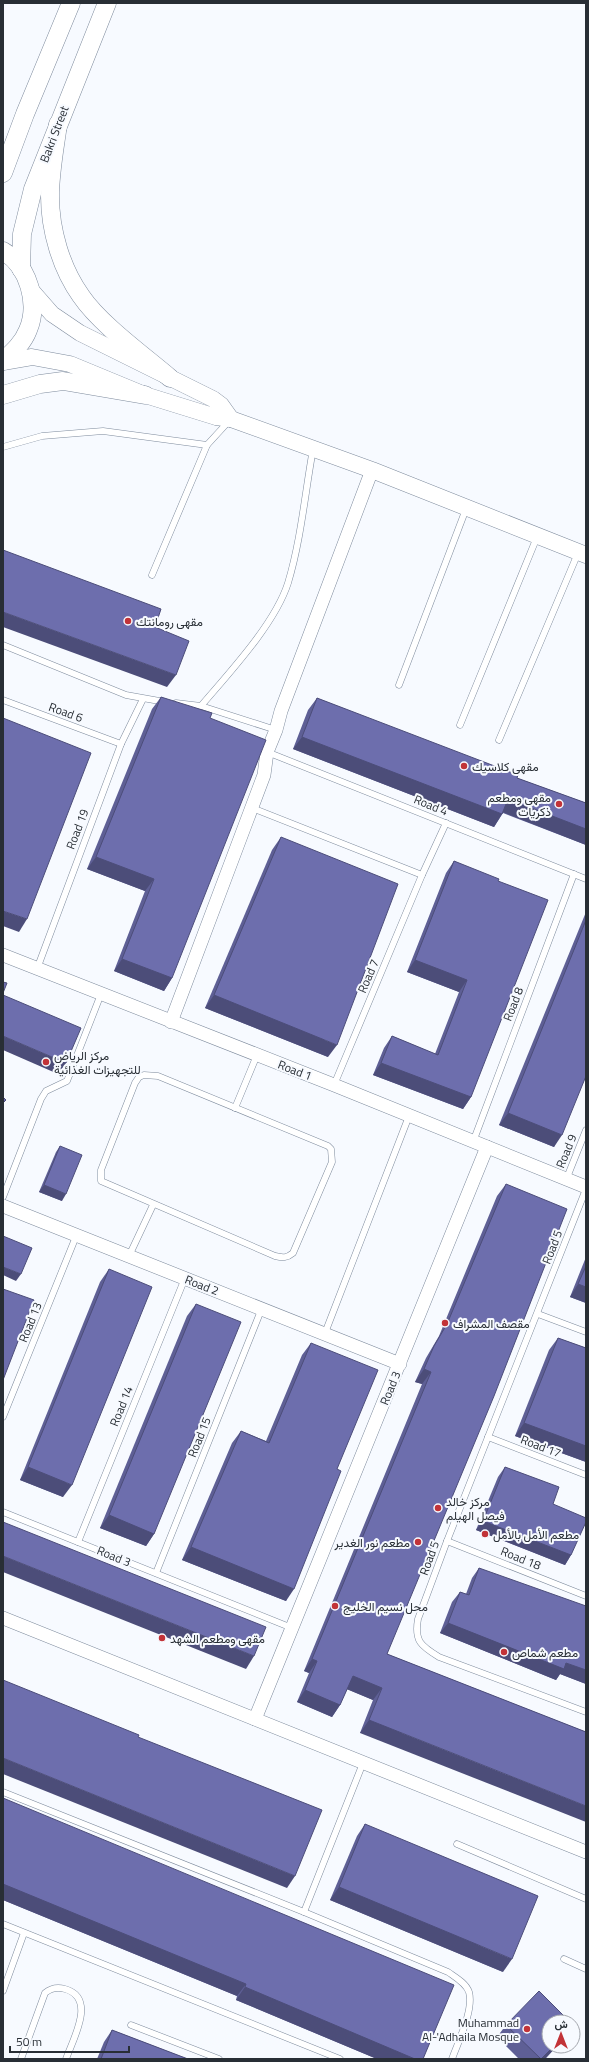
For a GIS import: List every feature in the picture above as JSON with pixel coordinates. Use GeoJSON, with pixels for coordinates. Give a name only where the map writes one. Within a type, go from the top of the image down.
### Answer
{"type":"FeatureCollection","features":[{"type":"Feature","properties":{"kind":"main road"},"geometry":{"type":"LineString","coordinates":[[3,173],[25,114],[71,3]]}},
{"type":"Feature","properties":{"kind":"main road","name":"Bakri Street"},"geometry":{"type":"LineString","coordinates":[[21,269],[22,234],[33,189],[107,3]]}},
{"type":"Feature","properties":{"kind":"main road"},"geometry":{"type":"LineString","coordinates":[[3,149],[25,114]]}},
{"type":"Feature","properties":{"kind":"main road"},"geometry":{"type":"LineString","coordinates":[[58,124],[50,196],[53,231],[64,266],[85,301],[109,326],[170,378]]}},
{"type":"Feature","properties":{"kind":"main road"},"geometry":{"type":"LineString","coordinates":[[3,251],[21,269],[31,290],[33,310],[28,330],[18,348],[3,361]]}},
{"type":"Feature","properties":{"kind":"main road"},"geometry":{"type":"LineString","coordinates":[[3,395],[40,384],[63,381],[145,395]]}},
{"type":"Feature","properties":{"kind":"street"},"geometry":{"type":"LineString","coordinates":[[31,290],[52,314],[80,333],[213,399],[221,404],[231,419]]}},
{"type":"Feature","properties":{"kind":"street"},"geometry":{"type":"LineString","coordinates":[[3,361],[32,357],[70,364],[145,395],[216,417],[231,419],[313,448],[582,553]]}},
{"type":"Feature","properties":{"kind":"street"},"geometry":{"type":"LineString","coordinates":[[171,1022],[264,775],[267,752],[276,730],[280,711],[372,470]]}},
{"type":"Feature","properties":{"kind":"street","name":"Road 1"},"geometry":{"type":"LineString","coordinates":[[3,955],[334,1085],[586,1188]]}},
{"type":"Feature","properties":{"kind":"street","name":"Road 3"},"geometry":{"type":"LineString","coordinates":[[255,1719],[400,1364],[486,1147]]}},
{"type":"Feature","properties":{"kind":"street","name":"Road 2"},"geometry":{"type":"LineString","coordinates":[[3,1206],[77,1234],[400,1364]]}},
{"type":"Feature","properties":{"kind":"street"},"geometry":{"type":"LineString","coordinates":[[3,1618],[586,1852]]}},
{"type":"Feature","properties":{"kind":"lane"},"geometry":{"type":"LineString","coordinates":[[152,576],[206,445],[231,419]]}},
{"type":"Feature","properties":{"kind":"lane"},"geometry":{"type":"LineString","coordinates":[[3,447],[42,436],[103,431],[206,445]]}},
{"type":"Feature","properties":{"kind":"lane"},"geometry":{"type":"LineString","coordinates":[[201,706],[244,655],[271,617],[288,584],[296,548],[313,448]]}},
{"type":"Feature","properties":{"kind":"lane"},"geometry":{"type":"LineString","coordinates":[[399,685],[466,507]]}},
{"type":"Feature","properties":{"kind":"lane"},"geometry":{"type":"LineString","coordinates":[[460,725],[537,535]]}},
{"type":"Feature","properties":{"kind":"lane"},"geometry":{"type":"LineString","coordinates":[[499,740],[582,553]]}},
{"type":"Feature","properties":{"kind":"lane"},"geometry":{"type":"LineString","coordinates":[[3,646],[104,687],[143,699],[201,706],[276,730]]}},
{"type":"Feature","properties":{"kind":"lane","name":"Road 19"},"geometry":{"type":"LineString","coordinates":[[37,969],[121,744],[143,699]]}},
{"type":"Feature","properties":{"kind":"lane","name":"Road 6"},"geometry":{"type":"LineString","coordinates":[[3,700],[121,744]]}},
{"type":"Feature","properties":{"kind":"lane","name":"Road 4"},"geometry":{"type":"LineString","coordinates":[[267,752],[586,879]]}},
{"type":"Feature","properties":{"kind":"lane"},"geometry":{"type":"LineString","coordinates":[[252,808],[422,875]]}},
{"type":"Feature","properties":{"kind":"lane","name":"Road 7"},"geometry":{"type":"LineString","coordinates":[[334,1085],[422,875],[446,823]]}},
{"type":"Feature","properties":{"kind":"lane","name":"Road 8"},"geometry":{"type":"LineString","coordinates":[[473,1142],[574,874]]}},
{"type":"Feature","properties":{"kind":"lane"},"geometry":{"type":"LineString","coordinates":[[3,1197],[40,1099],[46,1092],[67,1081],[101,994]]}},
{"type":"Feature","properties":{"kind":"lane"},"geometry":{"type":"LineString","coordinates":[[235,1108],[257,1055]]}},
{"type":"Feature","properties":{"kind":"lane"},"geometry":{"type":"LineString","coordinates":[[151,1075],[158,1076],[328,1146],[331,1149],[332,1162],[294,1253],[289,1257],[282,1258],[275,1256],[153,1205],[104,1184],[100,1177],[135,1083],[139,1077],[151,1075]]}},
{"type":"Feature","properties":{"kind":"lane"},"geometry":{"type":"LineString","coordinates":[[325,1333],[409,1116]]}},
{"type":"Feature","properties":{"kind":"lane","name":"Road 9"},"geometry":{"type":"LineString","coordinates":[[566,1180],[586,1130]]}},
{"type":"Feature","properties":{"kind":"lane","name":"Road 5"},"geometry":{"type":"LineString","coordinates":[[586,1188],[538,1314],[447,1541],[418,1619],[416,1630],[419,1641],[424,1648],[439,1657],[586,1712]]}},
{"type":"Feature","properties":{"kind":"lane"},"geometry":{"type":"LineString","coordinates":[[129,1256],[153,1205]]}},
{"type":"Feature","properties":{"kind":"lane","name":"Road 13"},"geometry":{"type":"LineString","coordinates":[[3,1417],[77,1234]]}},
{"type":"Feature","properties":{"kind":"lane","name":"Road 14"},"geometry":{"type":"LineString","coordinates":[[78,1542],[185,1278]]}},
{"type":"Feature","properties":{"kind":"lane","name":"Road 15"},"geometry":{"type":"LineString","coordinates":[[156,1574],[262,1308]]}},
{"type":"Feature","properties":{"kind":"lane"},"geometry":{"type":"LineString","coordinates":[[538,1314],[586,1332]]}},
{"type":"Feature","properties":{"kind":"lane","name":"Road 17"},"geometry":{"type":"LineString","coordinates":[[488,1437],[586,1475]]}},
{"type":"Feature","properties":{"kind":"lane","name":"Road 3"},"geometry":{"type":"LineString","coordinates":[[3,1512],[292,1628]]}},
{"type":"Feature","properties":{"kind":"lane","name":"Road 18"},"geometry":{"type":"LineString","coordinates":[[447,1541],[586,1596]]}},
{"type":"Feature","properties":{"kind":"lane"},"geometry":{"type":"LineString","coordinates":[[304,1912],[363,1763]]}},
{"type":"Feature","properties":{"kind":"lane"},"geometry":{"type":"LineString","coordinates":[[3,1792],[304,1912],[448,1972],[459,1980],[468,1991],[469,2001],[468,2011],[452,2059]]}},
{"type":"Feature","properties":{"kind":"lane"},"geometry":{"type":"LineString","coordinates":[[457,1844],[586,1899]]}},
{"type":"Feature","properties":{"kind":"lane"},"geometry":{"type":"LineString","coordinates":[[3,1924],[340,2059]]}},
{"type":"Feature","properties":{"kind":"lane"},"geometry":{"type":"LineString","coordinates":[[3,1990],[24,1933]]}},
{"type":"Feature","properties":{"kind":"lane"},"geometry":{"type":"LineString","coordinates":[[564,1959],[586,1969]]}},
{"type":"Feature","properties":{"kind":"lane"},"geometry":{"type":"LineString","coordinates":[[21,2059],[45,1993],[50,1989],[61,1987],[76,1994],[82,2004],[82,2016],[66,2059]]}},
{"type":"Feature","properties":{"kind":"lane"},"geometry":{"type":"LineString","coordinates":[[131,2025],[219,2059]]}},
{"type":"Feature","properties":{"kind":"building"},"geometry":{"type":"Polygon","coordinates":[[[3,550],[161,609],[155,627],[189,641],[176,675],[3,612],[3,550]]]}},
{"type":"Feature","properties":{"kind":"building"},"geometry":{"type":"Polygon","coordinates":[[[161,697],[212,713],[210,718],[266,740],[172,978],[122,959],[154,879],[96,857],[161,697]]]}},
{"type":"Feature","properties":{"kind":"building"},"geometry":{"type":"Polygon","coordinates":[[[317,698],[518,775],[517,778],[586,803],[586,829],[508,799],[502,814],[302,737],[317,698]]]}},
{"type":"Feature","properties":{"kind":"building"},"geometry":{"type":"Polygon","coordinates":[[[3,718],[91,753],[27,919],[3,911],[3,718]]]}},
{"type":"Feature","properties":{"kind":"building"},"geometry":{"type":"Polygon","coordinates":[[[281,837],[398,884],[337,1045],[214,995],[281,837]]]}},
{"type":"Feature","properties":{"kind":"building"},"geometry":{"type":"Polygon","coordinates":[[[454,861],[499,879],[498,881],[548,900],[471,1097],[381,1063],[392,1036],[438,1055],[467,980],[415,960],[454,861]]]}},
{"type":"Feature","properties":{"kind":"building"},"geometry":{"type":"Polygon","coordinates":[[[586,920],[586,1076],[562,1135],[508,1113],[586,920]]]}},
{"type":"Feature","properties":{"kind":"building"},"geometry":{"type":"Polygon","coordinates":[[[3,982],[7,983],[3,993],[3,982]]]}},
{"type":"Feature","properties":{"kind":"building"},"geometry":{"type":"Polygon","coordinates":[[[3,995],[81,1028],[66,1063],[3,1036],[3,995]]]}},
{"type":"Feature","properties":{"kind":"building"},"geometry":{"type":"Polygon","coordinates":[[[60,1146],[82,1155],[66,1194],[44,1185],[60,1146]]]}},
{"type":"Feature","properties":{"kind":"building"},"geometry":{"type":"Polygon","coordinates":[[[506,1184],[567,1209],[494,1396],[387,1654],[586,1732],[586,1806],[369,1720],[382,1688],[353,1676],[340,1705],[305,1690],[317,1661],[312,1659],[431,1372],[424,1369],[434,1346],[447,1324],[506,1184]]]}},
{"type":"Feature","properties":{"kind":"building"},"geometry":{"type":"Polygon","coordinates":[[[3,1236],[32,1248],[21,1274],[3,1267],[3,1236]]]}},
{"type":"Feature","properties":{"kind":"building"},"geometry":{"type":"Polygon","coordinates":[[[586,1266],[586,1287],[578,1284],[586,1266]]]}},
{"type":"Feature","properties":{"kind":"building"},"geometry":{"type":"Polygon","coordinates":[[[109,1269],[152,1287],[72,1485],[28,1467],[109,1269]]]}},
{"type":"Feature","properties":{"kind":"building"},"geometry":{"type":"Polygon","coordinates":[[[3,1289],[34,1300],[3,1380],[3,1289]]]}},
{"type":"Feature","properties":{"kind":"building"},"geometry":{"type":"Polygon","coordinates":[[[196,1304],[241,1322],[154,1534],[109,1515],[196,1304]]]}},
{"type":"Feature","properties":{"kind":"building"},"geometry":{"type":"Polygon","coordinates":[[[558,1338],[586,1348],[586,1446],[524,1423],[558,1338]]]}},
{"type":"Feature","properties":{"kind":"building"},"geometry":{"type":"Polygon","coordinates":[[[311,1343],[378,1370],[337,1469],[341,1471],[294,1589],[191,1547],[241,1431],[269,1443],[311,1343]]]}},
{"type":"Feature","properties":{"kind":"building"},"geometry":{"type":"Polygon","coordinates":[[[505,1467],[559,1487],[553,1504],[586,1518],[586,1522],[571,1555],[483,1521],[505,1467]]]}},
{"type":"Feature","properties":{"kind":"building"},"geometry":{"type":"Polygon","coordinates":[[[3,1522],[266,1627],[254,1656],[3,1556],[3,1522]]]}},
{"type":"Feature","properties":{"kind":"building"},"geometry":{"type":"Polygon","coordinates":[[[479,1568],[586,1606],[586,1670],[566,1663],[564,1669],[448,1623],[460,1592],[469,1595],[479,1568]]]}},
{"type":"Feature","properties":{"kind":"building"},"geometry":{"type":"Polygon","coordinates":[[[3,1680],[139,1735],[138,1737],[322,1810],[295,1876],[3,1758],[3,1680]]]}},
{"type":"Feature","properties":{"kind":"building"},"geometry":{"type":"Polygon","coordinates":[[[3,1798],[454,1985],[423,2059],[415,2059],[245,1987],[246,1984],[3,1884],[3,1798]]]}},
{"type":"Feature","properties":{"kind":"building"},"geometry":{"type":"Polygon","coordinates":[[[365,1824],[538,1896],[512,1959],[339,1887],[365,1824]]]}},
{"type":"Feature","properties":{"kind":"building"},"geometry":{"type":"Polygon","coordinates":[[[539,1991],[562,2014],[541,2014],[541,2054],[546,2054],[541,2059],[506,2025],[539,1991]]]}},
{"type":"Feature","properties":{"kind":"building"},"geometry":{"type":"Polygon","coordinates":[[[112,2030],[188,2059],[101,2059],[112,2030]]]}},
{"type":"Feature","properties":{"kind":"place","name":"مقهى رومانتك"},"geometry":{"type":"Point","coordinates":[128,621]}},
{"type":"Feature","properties":{"kind":"place","name":"مقهى كلاسيك"},"geometry":{"type":"Point","coordinates":[464,766]}},
{"type":"Feature","properties":{"kind":"place","name":"مقهى ومطعم ذكريات"},"geometry":{"type":"Point","coordinates":[559,804]}},
{"type":"Feature","properties":{"kind":"place","name":"مركز الرياض للتجهيزات الغذائية"},"geometry":{"type":"Point","coordinates":[46,1062]}},
{"type":"Feature","properties":{"kind":"place","name":"مقصف المشراف"},"geometry":{"type":"Point","coordinates":[445,1323]}},
{"type":"Feature","properties":{"kind":"place","name":"مركز خالد فيصل الهيلم"},"geometry":{"type":"Point","coordinates":[438,1508]}},
{"type":"Feature","properties":{"kind":"place","name":"مطعم الأمل بالأمل"},"geometry":{"type":"Point","coordinates":[485,1534]}},
{"type":"Feature","properties":{"kind":"place","name":"مطعم نور الغدير"},"geometry":{"type":"Point","coordinates":[418,1542]}},
{"type":"Feature","properties":{"kind":"place","name":"محل نسيم الخليج"},"geometry":{"type":"Point","coordinates":[335,1606]}},
{"type":"Feature","properties":{"kind":"place","name":"مقهى ومطعم الشهد"},"geometry":{"type":"Point","coordinates":[162,1638]}},
{"type":"Feature","properties":{"kind":"place","name":"مطعم شماص"},"geometry":{"type":"Point","coordinates":[504,1652]}},
{"type":"Feature","properties":{"kind":"place","name":"Muhammad Al-'Adhaila Mosque"},"geometry":{"type":"Point","coordinates":[527,2029]}}]}
